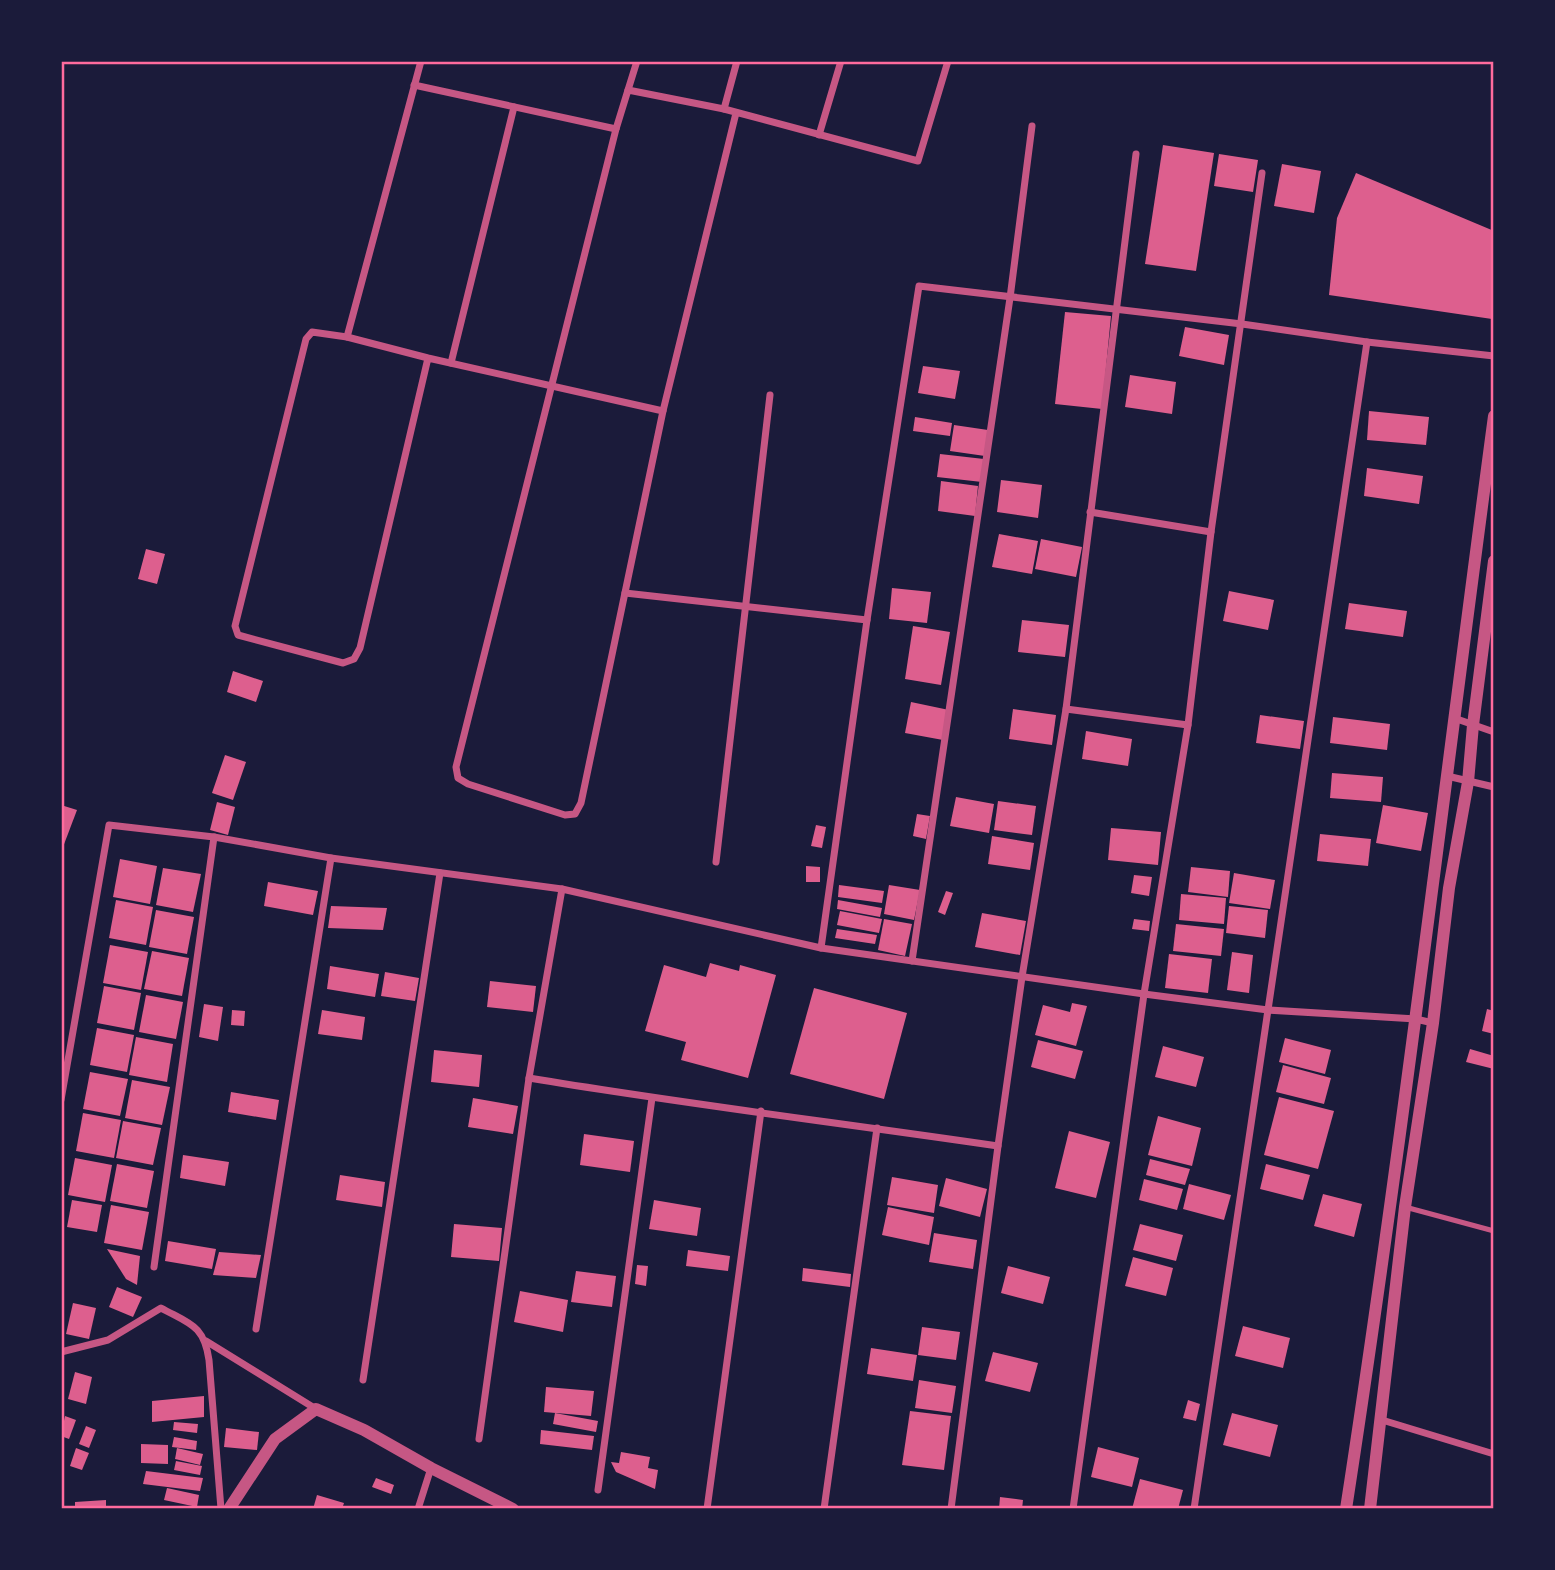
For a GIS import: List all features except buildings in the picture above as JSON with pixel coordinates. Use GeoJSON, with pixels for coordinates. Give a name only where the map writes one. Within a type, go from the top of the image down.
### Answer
{"type":"FeatureCollection","features":[{"type":"Feature","properties":{"kind":"street"},"geometry":{"type":"LineString","coordinates":[[347,337],[421,61]]}},
{"type":"Feature","properties":{"kind":"street"},"geometry":{"type":"LineString","coordinates":[[637,61],[616,129],[456,767],[458,778],[468,784],[565,815],[575,814],[581,803],[663,411],[736,113]]}},
{"type":"Feature","properties":{"kind":"street"},"geometry":{"type":"LineString","coordinates":[[724,109],[737,61]]}},
{"type":"Feature","properties":{"kind":"street"},"geometry":{"type":"LineString","coordinates":[[819,135],[841,61]]}},
{"type":"Feature","properties":{"kind":"street"},"geometry":{"type":"LineString","coordinates":[[628,90],[724,109],[918,161],[948,61]]}},
{"type":"Feature","properties":{"kind":"street"},"geometry":{"type":"LineString","coordinates":[[414,85],[616,129]]}},
{"type":"Feature","properties":{"kind":"street"},"geometry":{"type":"LineString","coordinates":[[451,363],[514,107]]}},
{"type":"Feature","properties":{"kind":"street"},"geometry":{"type":"LineString","coordinates":[[912,961],[1010,298],[1032,126]]}},
{"type":"Feature","properties":{"kind":"street"},"geometry":{"type":"LineString","coordinates":[[951,1509],[1022,977],[1066,709],[1136,154]]}},
{"type":"Feature","properties":{"kind":"street"},"geometry":{"type":"LineString","coordinates":[[1073,1509],[1144,995],[1188,725],[1211,532],[1262,173]]}},
{"type":"Feature","properties":{"kind":"street"},"geometry":{"type":"LineString","coordinates":[[821,948],[867,620],[919,286],[1494,356]]}},
{"type":"Feature","properties":{"kind":"street"},"geometry":{"type":"LineString","coordinates":[[428,358],[360,648],[354,659],[343,663],[238,635],[235,626],[306,339],[312,332],[347,337],[663,411]]}},
{"type":"Feature","properties":{"kind":"street"},"geometry":{"type":"LineString","coordinates":[[1194,1509],[1367,342]]}},
{"type":"Feature","properties":{"kind":"street"},"geometry":{"type":"LineString","coordinates":[[716,862],[770,396]]}},
{"type":"Feature","properties":{"kind":"street"},"geometry":{"type":"LineString","coordinates":[[1346,1509],[1391,1204],[1494,416]]}},
{"type":"Feature","properties":{"kind":"street"},"geometry":{"type":"LineString","coordinates":[[1090,512],[1211,532]]}},
{"type":"Feature","properties":{"kind":"street"},"geometry":{"type":"LineString","coordinates":[[1370,1509],[1405,1207],[1433,1023],[1449,888],[1468,782],[1494,561]]}},
{"type":"Feature","properties":{"kind":"street"},"geometry":{"type":"LineString","coordinates":[[625,593],[867,620]]}},
{"type":"Feature","properties":{"kind":"street"},"geometry":{"type":"LineString","coordinates":[[1066,709],[1188,725]]}},
{"type":"Feature","properties":{"kind":"street"},"geometry":{"type":"LineString","coordinates":[[1453,718],[1494,732]]}},
{"type":"Feature","properties":{"kind":"street"},"geometry":{"type":"LineString","coordinates":[[1446,776],[1494,787]]}},
{"type":"Feature","properties":{"kind":"street"},"geometry":{"type":"LineString","coordinates":[[61,1100],[109,825],[214,837],[331,858],[562,889],[821,948],[1144,995],[1268,1010],[1416,1019],[1433,1023]]}},
{"type":"Feature","properties":{"kind":"street"},"geometry":{"type":"LineString","coordinates":[[154,1267],[214,837]]}},
{"type":"Feature","properties":{"kind":"street"},"geometry":{"type":"LineString","coordinates":[[256,1329],[331,858]]}},
{"type":"Feature","properties":{"kind":"street"},"geometry":{"type":"LineString","coordinates":[[363,1380],[440,873]]}},
{"type":"Feature","properties":{"kind":"street"},"geometry":{"type":"LineString","coordinates":[[479,1439],[529,1078],[562,889]]}},
{"type":"Feature","properties":{"kind":"street"},"geometry":{"type":"LineString","coordinates":[[529,1078],[652,1098],[761,1111],[998,1146]]}},
{"type":"Feature","properties":{"kind":"street"},"geometry":{"type":"LineString","coordinates":[[598,1490],[652,1098]]}},
{"type":"Feature","properties":{"kind":"street"},"geometry":{"type":"LineString","coordinates":[[708,1509],[761,1111]]}},
{"type":"Feature","properties":{"kind":"street"},"geometry":{"type":"LineString","coordinates":[[824,1509],[877,1128]]}},
{"type":"Feature","properties":{"kind":"street"},"geometry":{"type":"LineString","coordinates":[[61,1352],[108,1340],[161,1308],[192,1325],[206,1341],[316,1409],[364,1430],[431,1468],[513,1509]]}},
{"type":"Feature","properties":{"kind":"street"},"geometry":{"type":"LineString","coordinates":[[206,1341],[221,1509]]}},
{"type":"Feature","properties":{"kind":"street"},"geometry":{"type":"LineString","coordinates":[[229,1509],[275,1439],[316,1409]]}},
{"type":"Feature","properties":{"kind":"street"},"geometry":{"type":"LineString","coordinates":[[1381,1420],[1494,1454]]}},
{"type":"Feature","properties":{"kind":"street"},"geometry":{"type":"LineString","coordinates":[[418,1509],[431,1468]]}},
{"type":"Feature","properties":{"kind":"lane"},"geometry":{"type":"LineString","coordinates":[[1391,1204],[1494,1231]]}}]}
